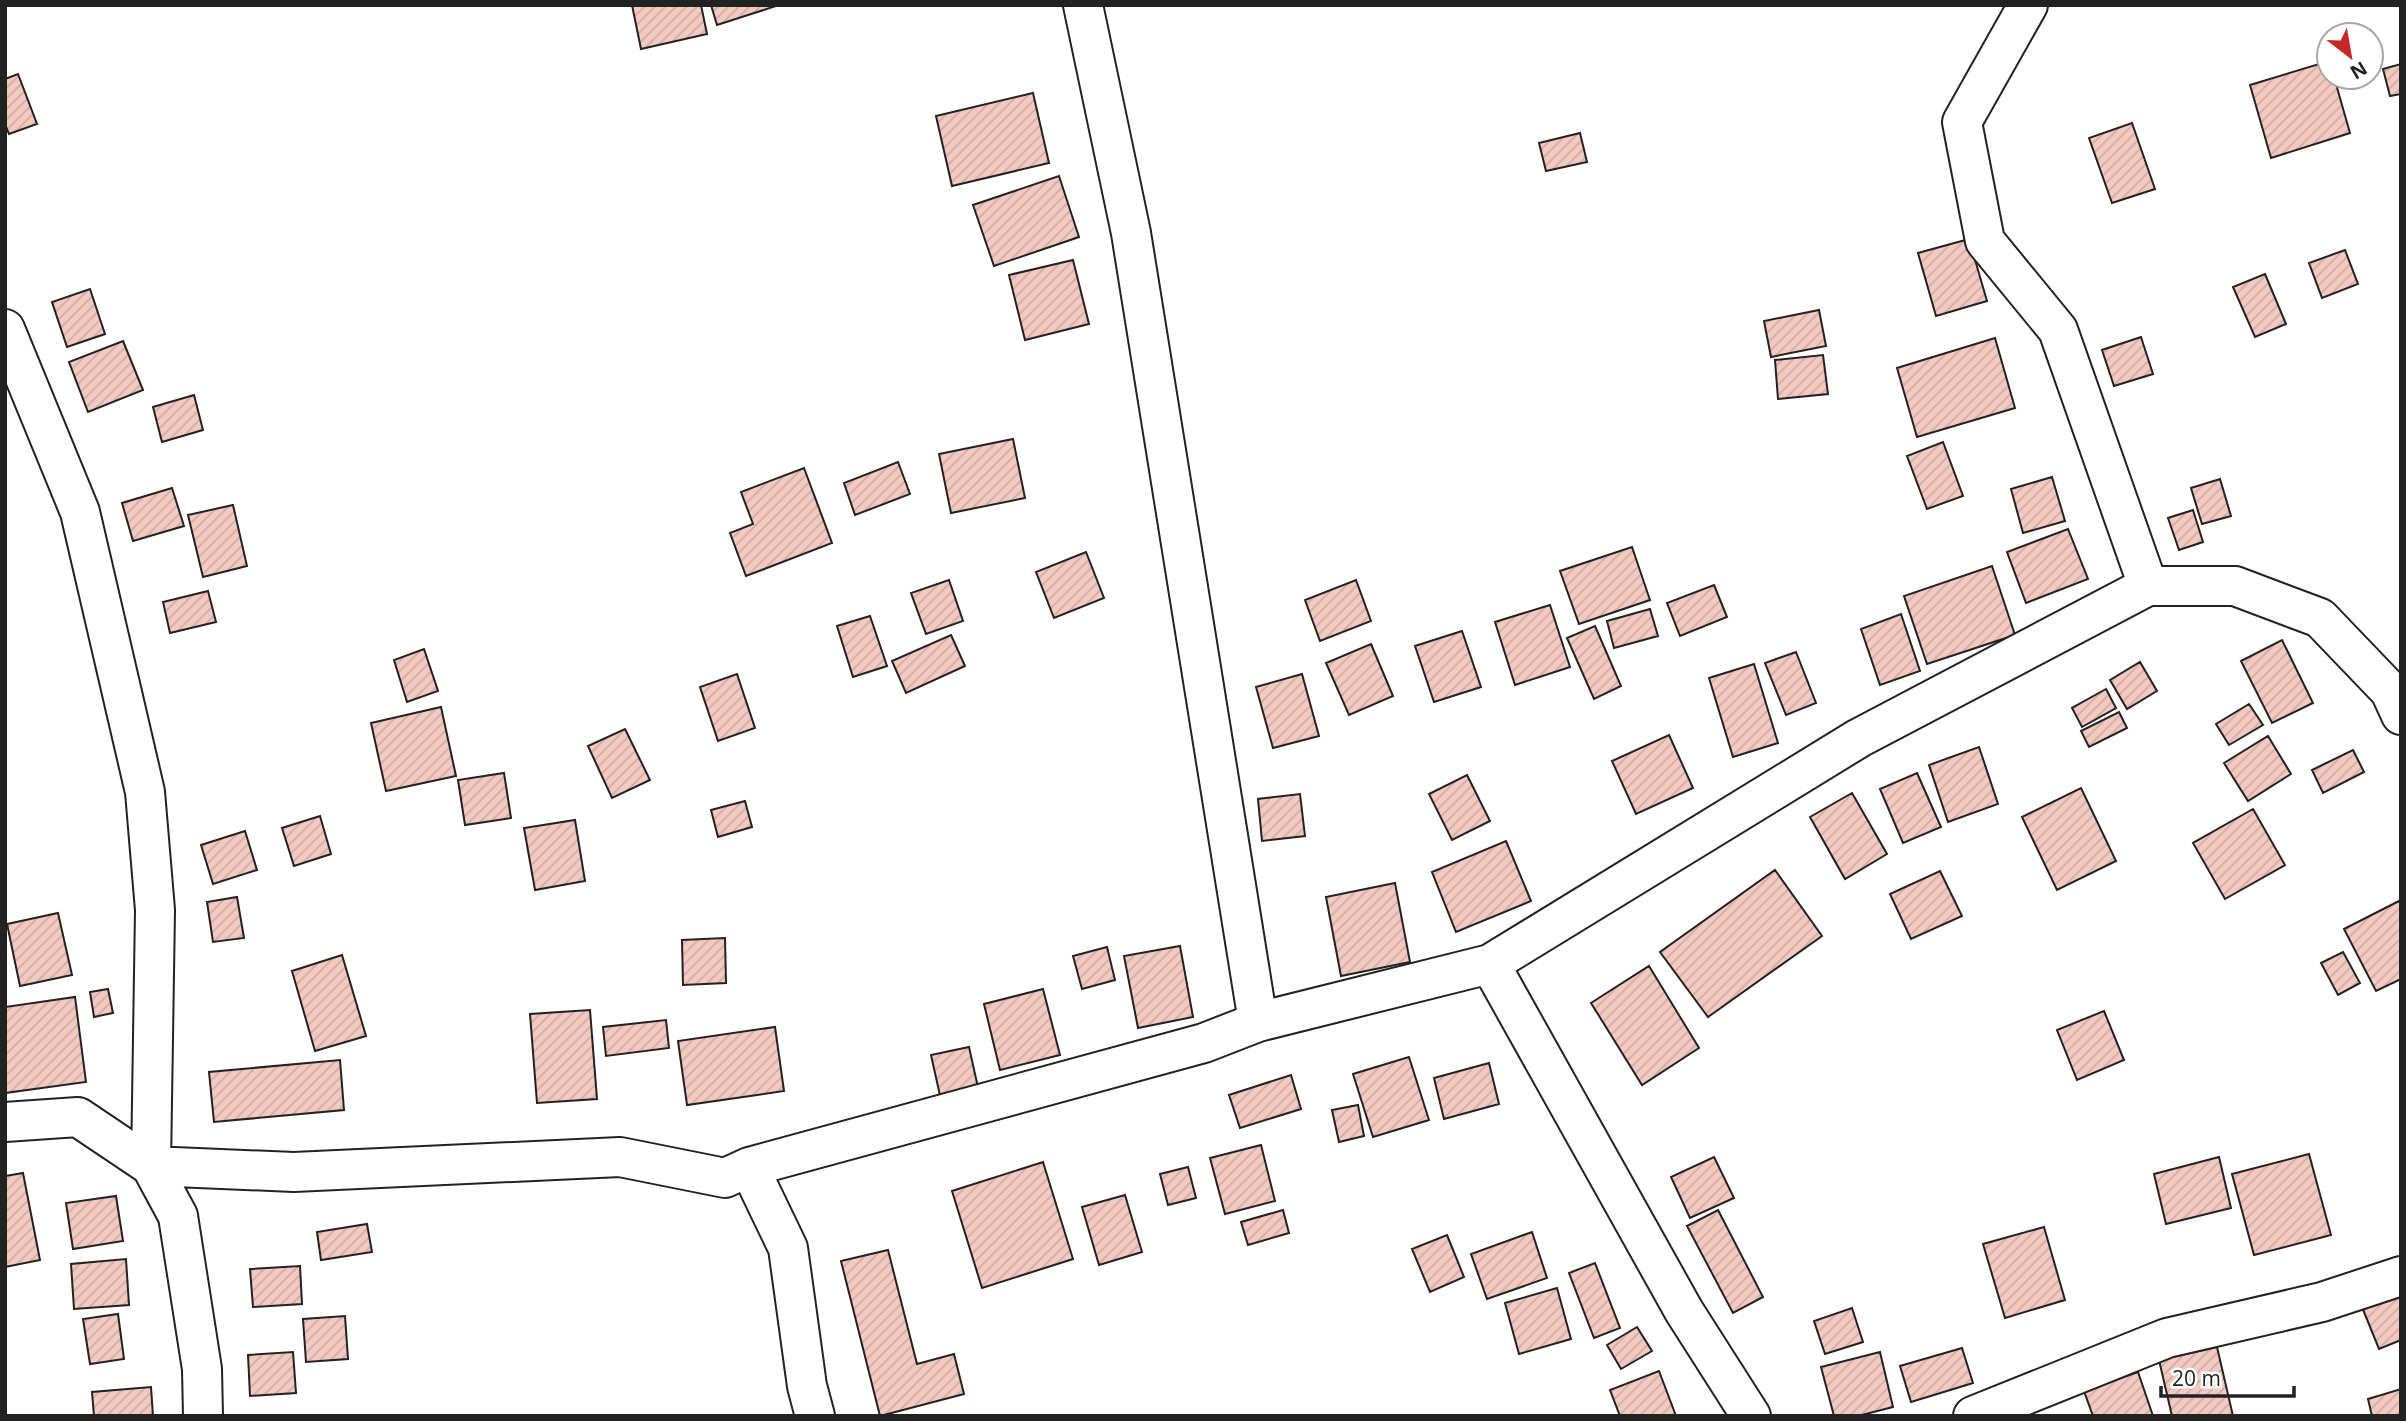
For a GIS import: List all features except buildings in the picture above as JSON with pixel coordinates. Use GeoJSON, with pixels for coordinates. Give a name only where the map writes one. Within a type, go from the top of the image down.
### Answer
{"type":"FeatureCollection","features":[{"type":"Feature","properties":{"kind":"street"},"geometry":{"type":"LineString","coordinates":[[1083,5],[1131,233],[1258,1022]]}},
{"type":"Feature","properties":{"kind":"street"},"geometry":{"type":"LineString","coordinates":[[2028,5],[1962,122],[1985,241],[2058,330],[2148,586]]}},
{"type":"Feature","properties":{"kind":"street"},"geometry":{"type":"LineString","coordinates":[[5,329],[80,512],[145,792],[155,910],[151,1166]]}},
{"type":"Feature","properties":{"kind":"street"},"geometry":{"type":"LineString","coordinates":[[151,1166],[294,1172],[620,1157],[725,1178],[748,1167],[1204,1043],[1258,1022],[1490,964],[1858,738],[2148,586],[2235,586],[2320,618],[2390,691],[2401,715]]}},
{"type":"Feature","properties":{"kind":"street"},"geometry":{"type":"LineString","coordinates":[[1490,964],[1684,1311],[1751,1416]]}},
{"type":"Feature","properties":{"kind":"street"},"geometry":{"type":"LineString","coordinates":[[5,1122],[78,1117],[151,1166],[178,1216],[202,1369],[203,1416]]}},
{"type":"Feature","properties":{"kind":"street"},"geometry":{"type":"LineString","coordinates":[[748,1167],[788,1248],[807,1386],[815,1416]]}},
{"type":"Feature","properties":{"kind":"street"},"geometry":{"type":"LineString","coordinates":[[1973,1416],[2167,1338],[2322,1302],[2401,1276]]}}]}
